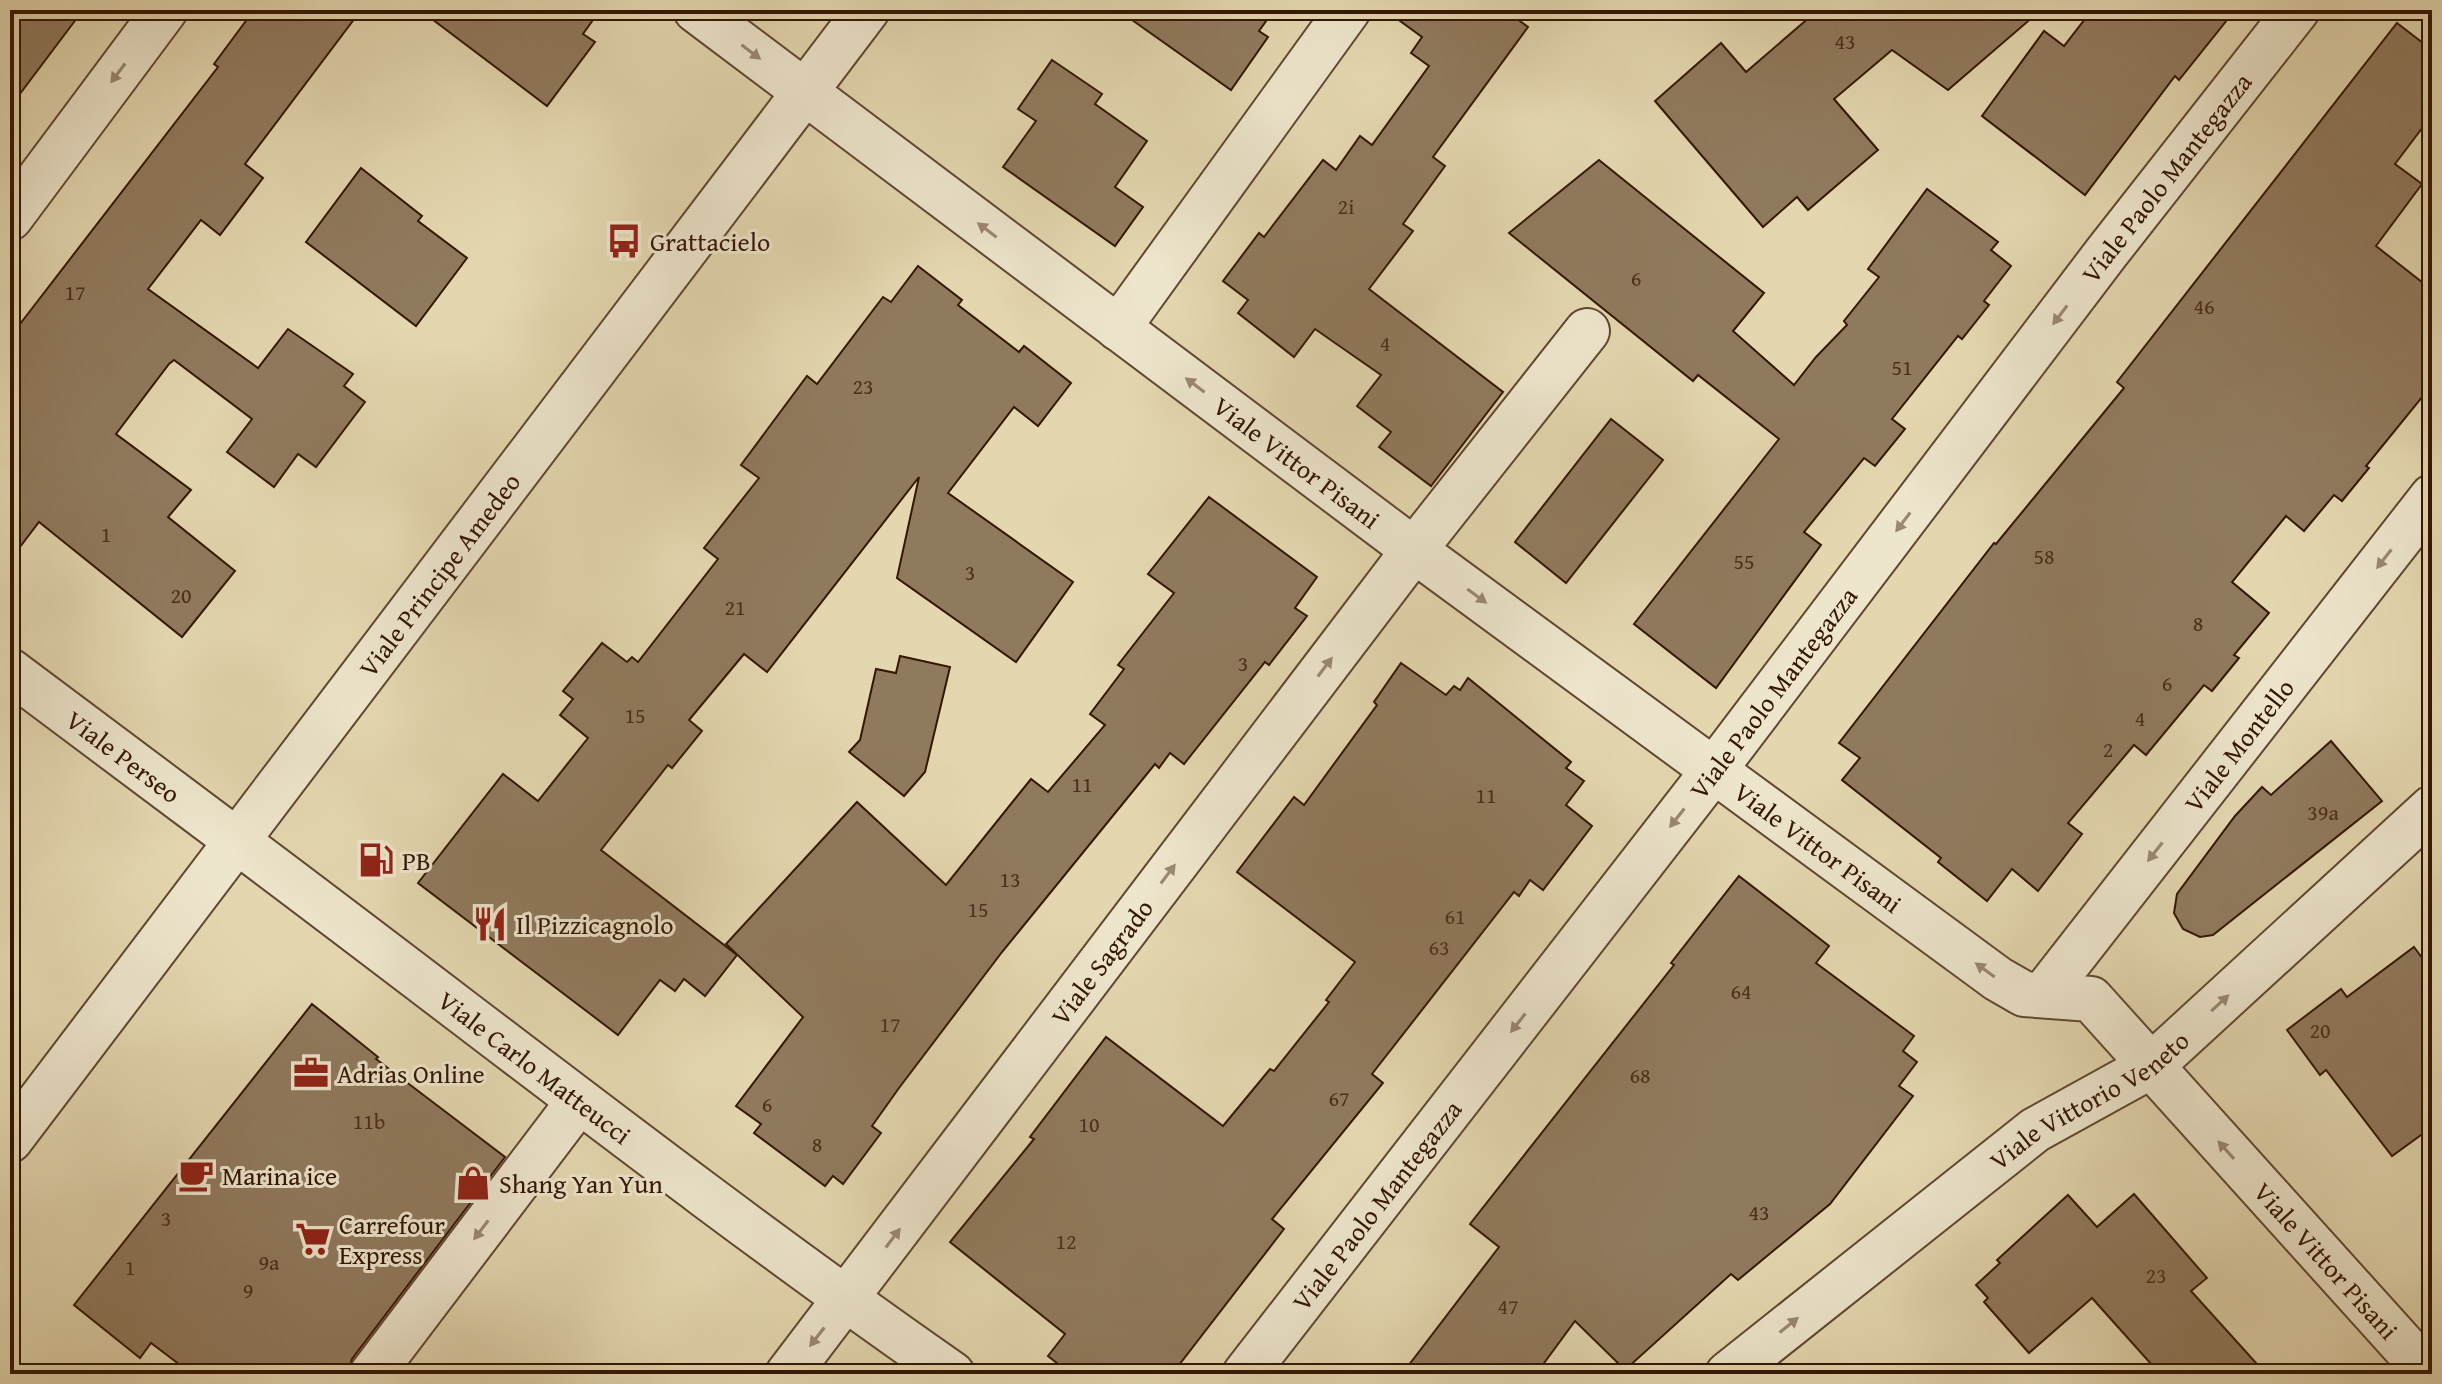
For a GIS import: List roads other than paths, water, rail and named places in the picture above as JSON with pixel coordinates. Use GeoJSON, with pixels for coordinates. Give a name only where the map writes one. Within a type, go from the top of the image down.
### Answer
{"type":"FeatureCollection","features":[{"type":"Feature","properties":{"kind":"street"},"geometry":{"type":"LineString","coordinates":[[10,218],[165,10]]}},
{"type":"Feature","properties":{"kind":"street","name":"Viale Vittor Pisani"},"geometry":{"type":"LineString","coordinates":[[696,10],[1414,550],[1998,979],[2024,994],[2091,999],[2429,1374]]}},
{"type":"Feature","properties":{"kind":"street","name":"Viale Principe Amedeo"},"geometry":{"type":"LineString","coordinates":[[10,1140],[867,10]]}},
{"type":"Feature","properties":{"kind":"street"},"geometry":{"type":"LineString","coordinates":[[1118,328],[1348,10]]}},
{"type":"Feature","properties":{"kind":"street","name":"Viale Paolo Mantegazza"},"geometry":{"type":"LineString","coordinates":[[1245,1374],[1714,770],[2107,252],[2297,10]]}},
{"type":"Feature","properties":{"kind":"street","name":"Viale Sagrado"},"geometry":{"type":"LineString","coordinates":[[788,1374],[1414,550],[1587,331]]}},
{"type":"Feature","properties":{"kind":"street","name":"Viale Montello"},"geometry":{"type":"LineString","coordinates":[[2044,994],[2432,497]]}},
{"type":"Feature","properties":{"kind":"street","name":"Viale Perseo"},"geometry":{"type":"LineString","coordinates":[[10,671],[237,841]]}},
{"type":"Feature","properties":{"kind":"street","name":"Viale Vittorio Veneto"},"geometry":{"type":"LineString","coordinates":[[1728,1374],[2035,1130],[2151,1066],[2432,808]]}},
{"type":"Feature","properties":{"kind":"street","name":"Viale Carlo Matteucci"},"geometry":{"type":"LineString","coordinates":[[237,841],[579,1101],[846,1300],[952,1374]]}},
{"type":"Feature","properties":{"kind":"street"},"geometry":{"type":"LineString","coordinates":[[372,1374],[579,1101]]}},
{"type":"Feature","properties":{"kind":"place","name":"Grattacielo"},"geometry":{"type":"Point","coordinates":[624,241]}},
{"type":"Feature","properties":{"kind":"place","name":"PB"},"geometry":{"type":"Point","coordinates":[376,860]}},
{"type":"Feature","properties":{"kind":"place","name":"Il Pizzicagnolo"},"geometry":{"type":"Point","coordinates":[490,924]}},
{"type":"Feature","properties":{"kind":"place","name":"Adrias Online"},"geometry":{"type":"Point","coordinates":[311,1073]}},
{"type":"Feature","properties":{"kind":"place","name":"Marina ice"},"geometry":{"type":"Point","coordinates":[196,1175]}},
{"type":"Feature","properties":{"kind":"place","name":"Shang Yan Yun"},"geometry":{"type":"Point","coordinates":[473,1183]}},
{"type":"Feature","properties":{"kind":"place","name":"Carrefour Express"},"geometry":{"type":"Point","coordinates":[313,1239]}}]}
